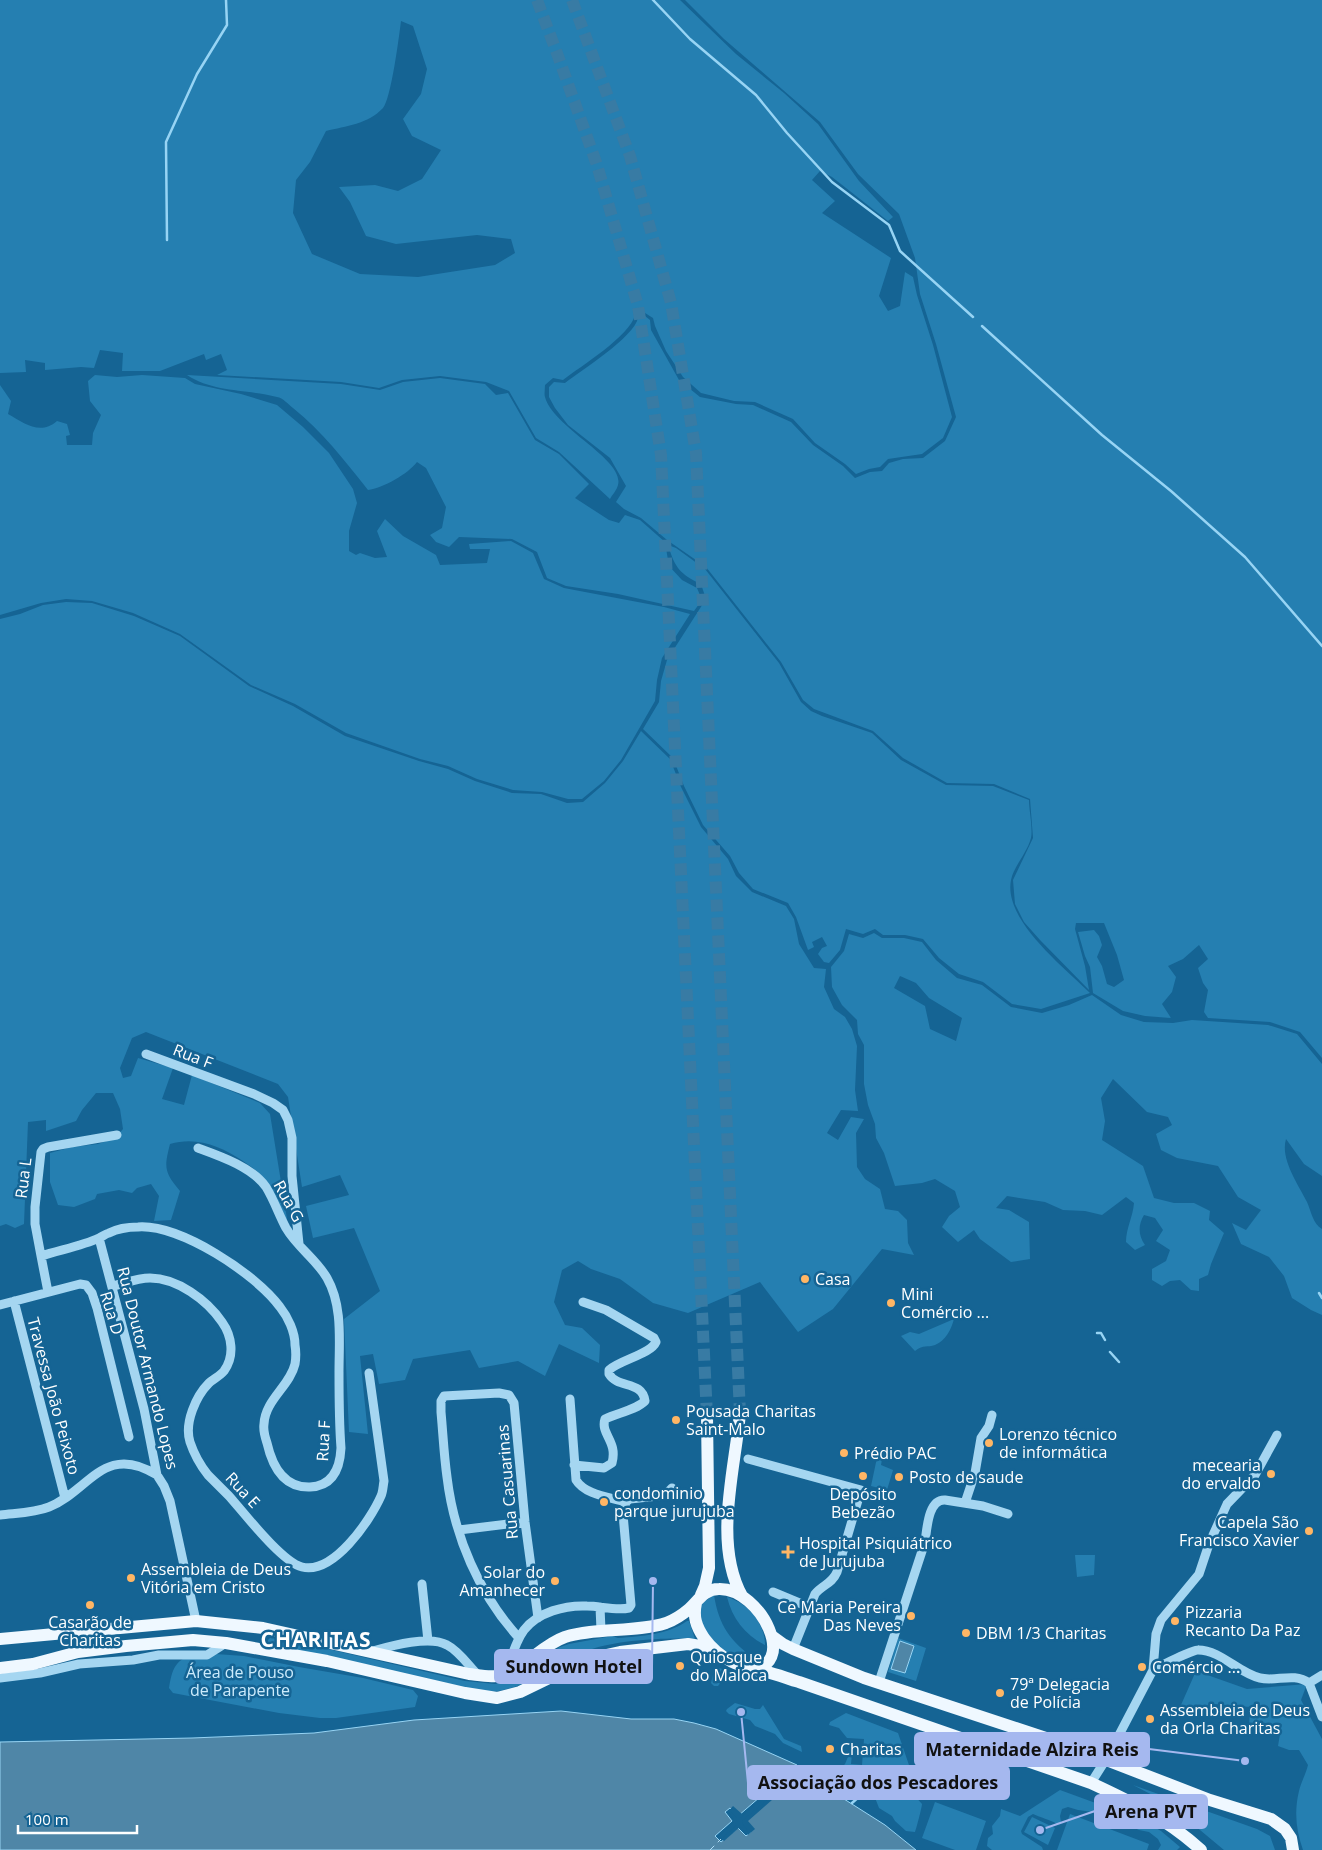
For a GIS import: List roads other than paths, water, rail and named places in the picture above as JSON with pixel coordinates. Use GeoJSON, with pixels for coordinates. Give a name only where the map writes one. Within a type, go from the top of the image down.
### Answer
{"type":"FeatureCollection","features":[{"type":"Feature","properties":{"kind":"main road"},"geometry":{"type":"LineString","coordinates":[[740,1413],[728,1512],[731,1573],[742,1596],[762,1615],[774,1644],[768,1661],[758,1668],[747,1669]]}},
{"type":"Feature","properties":{"kind":"main road"},"geometry":{"type":"LineString","coordinates":[[707,1416],[709,1568],[705,1586],[694,1612],[695,1622],[702,1635],[716,1652]]}},
{"type":"Feature","properties":{"kind":"main road"},"geometry":{"type":"LineString","coordinates":[[0,1639],[196,1621],[263,1628],[478,1675],[498,1676],[523,1664],[555,1641],[601,1630],[653,1626],[666,1623],[676,1618],[698,1599],[718,1589],[742,1596]]}},
{"type":"Feature","properties":{"kind":"main road"},"geometry":{"type":"LineString","coordinates":[[54,1634],[63,1636],[67,1640],[69,1647],[66,1653],[60,1657]]}},
{"type":"Feature","properties":{"kind":"main road"},"geometry":{"type":"LineString","coordinates":[[772,1636],[793,1649],[879,1682],[1106,1759],[1210,1800],[1277,1822],[1288,1833],[1293,1850]]}},
{"type":"Feature","properties":{"kind":"main road"},"geometry":{"type":"LineString","coordinates":[[0,1668],[33,1664],[78,1652],[193,1640],[226,1643],[327,1661],[465,1693],[497,1698],[520,1692],[578,1662],[595,1656],[688,1644],[707,1648],[733,1664],[747,1669],[775,1674],[1091,1783],[1129,1800],[1169,1823],[1201,1850]]}},
{"type":"Feature","properties":{"kind":"street","name":"Rua F"},"geometry":{"type":"LineString","coordinates":[[41,1256],[99,1238],[109,1232],[139,1227],[178,1234],[205,1247],[248,1276],[280,1306],[287,1318],[295,1343],[295,1365],[268,1409],[264,1424],[270,1457],[276,1470],[290,1482],[299,1486],[321,1485],[330,1480],[340,1462],[339,1320],[334,1295],[328,1279],[314,1259],[299,1244],[292,1176],[292,1138],[288,1120],[282,1110],[273,1103],[254,1094],[146,1054]]}},
{"type":"Feature","properties":{"kind":"street","name":"Rua L"},"geometry":{"type":"LineString","coordinates":[[41,1256],[35,1224],[35,1207],[41,1152],[48,1147],[117,1136]]}},
{"type":"Feature","properties":{"kind":"street","name":"Rua G"},"geometry":{"type":"LineString","coordinates":[[198,1148],[236,1163],[266,1186],[285,1226],[299,1244]]}},
{"type":"Feature","properties":{"kind":"street","name":"Rua Doutor Armando Lopes"},"geometry":{"type":"LineString","coordinates":[[99,1238],[144,1409],[157,1475],[164,1486],[170,1502],[196,1621]]}},
{"type":"Feature","properties":{"kind":"street"},"geometry":{"type":"LineString","coordinates":[[41,1256],[48,1292]]}},
{"type":"Feature","properties":{"kind":"street","name":"Rua E"},"geometry":{"type":"LineString","coordinates":[[113,1286],[138,1279],[164,1280],[180,1286],[195,1295],[215,1312],[223,1323],[230,1339],[230,1358],[223,1371],[201,1393],[194,1407],[189,1439],[198,1461],[208,1475],[272,1544],[292,1563],[301,1567],[311,1568],[322,1565],[338,1555],[352,1541],[382,1494],[384,1481],[369,1374]]}},
{"type":"Feature","properties":{"kind":"street","name":"Rua D"},"geometry":{"type":"LineString","coordinates":[[0,1305],[80,1284],[86,1285],[89,1288],[97,1308],[129,1437]]}},
{"type":"Feature","properties":{"kind":"street","name":"Travessa João Peixoto"},"geometry":{"type":"LineString","coordinates":[[14,1301],[65,1498]]}},
{"type":"Feature","properties":{"kind":"street"},"geometry":{"type":"LineString","coordinates":[[574,1465],[604,1468],[612,1462],[614,1448],[606,1432],[605,1419],[646,1402],[639,1389],[614,1380],[609,1374],[609,1370],[624,1360],[653,1347],[656,1342],[654,1338],[606,1310],[583,1302]]}},
{"type":"Feature","properties":{"kind":"street","name":"Rua Casuarinas"},"geometry":{"type":"LineString","coordinates":[[459,1530],[447,1478],[441,1412],[442,1398],[452,1395],[499,1393],[509,1395],[514,1403],[525,1522],[538,1618]]}},
{"type":"Feature","properties":{"kind":"street"},"geometry":{"type":"LineString","coordinates":[[570,1398],[576,1480],[580,1487],[586,1490],[626,1502]]}},
{"type":"Feature","properties":{"kind":"street"},"geometry":{"type":"LineString","coordinates":[[965,1503],[975,1473],[981,1438],[989,1426],[992,1415]]}},
{"type":"Feature","properties":{"kind":"street"},"geometry":{"type":"LineString","coordinates":[[1091,1783],[1106,1759],[1153,1670],[1154,1643],[1161,1620],[1199,1574],[1226,1504],[1255,1475],[1277,1435]]}},
{"type":"Feature","properties":{"kind":"street"},"geometry":{"type":"LineString","coordinates":[[748,1459],[861,1490],[837,1572],[832,1582],[818,1590],[809,1607],[793,1649]]}},
{"type":"Feature","properties":{"kind":"street"},"geometry":{"type":"LineString","coordinates":[[0,1515],[50,1507],[65,1498],[90,1477],[118,1464],[143,1466],[157,1475]]}},
{"type":"Feature","properties":{"kind":"street"},"geometry":{"type":"LineString","coordinates":[[506,1673],[519,1638],[527,1626],[538,1618],[550,1612],[567,1608],[587,1606],[626,1609],[631,1605],[623,1514],[626,1502],[630,1499],[666,1494],[672,1488]]}},
{"type":"Feature","properties":{"kind":"street"},"geometry":{"type":"LineString","coordinates":[[879,1682],[926,1542],[927,1525],[935,1502],[939,1500],[965,1503],[1000,1510],[1008,1514]]}},
{"type":"Feature","properties":{"kind":"street"},"geometry":{"type":"LineString","coordinates":[[519,1638],[487,1596],[467,1555],[459,1530],[525,1522]]}},
{"type":"Feature","properties":{"kind":"street"},"geometry":{"type":"LineString","coordinates":[[422,1584],[428,1642]]}},
{"type":"Feature","properties":{"kind":"street"},"geometry":{"type":"LineString","coordinates":[[773,1592],[809,1607]]}},
{"type":"Feature","properties":{"kind":"street"},"geometry":{"type":"LineString","coordinates":[[600,1607],[601,1630]]}},
{"type":"Feature","properties":{"kind":"street"},"geometry":{"type":"LineString","coordinates":[[371,1652],[406,1644],[438,1641],[445,1644],[478,1675]]}},
{"type":"Feature","properties":{"kind":"street"},"geometry":{"type":"LineString","coordinates":[[0,1678],[40,1673],[79,1664],[178,1654],[207,1655],[226,1643]]}},
{"type":"Feature","properties":{"kind":"street"},"geometry":{"type":"LineString","coordinates":[[1153,1670],[1190,1651],[1197,1650],[1215,1654],[1244,1672],[1262,1679],[1298,1678],[1309,1683],[1322,1717]]}},
{"type":"Feature","properties":{"kind":"street"},"geometry":{"type":"LineString","coordinates":[[1309,1683],[1322,1675]]}},
{"type":"Feature","properties":{"kind":"waterway"},"geometry":{"type":"LineString","coordinates":[[167,240],[166,142],[197,74],[227,25],[226,0]]}},
{"type":"Feature","properties":{"kind":"waterway"},"geometry":{"type":"LineString","coordinates":[[653,0],[690,39],[756,95],[787,133],[832,182],[889,225],[900,251],[973,317]]}},
{"type":"Feature","properties":{"kind":"waterway"},"geometry":{"type":"LineString","coordinates":[[982,326],[1102,435],[1171,491],[1245,557],[1322,646]]}},
{"type":"Feature","properties":{"kind":"waterway"},"geometry":{"type":"LineString","coordinates":[[1319,1293],[1322,1298]]}},
{"type":"Feature","properties":{"kind":"waterway"},"geometry":{"type":"LineString","coordinates":[[1097,1333],[1101,1333],[1105,1340]]}},
{"type":"Feature","properties":{"kind":"waterway"},"geometry":{"type":"LineString","coordinates":[[1110,1352],[1119,1362]]}},
{"type":"Feature","properties":{"kind":"waterway"},"geometry":{"type":"LineString","coordinates":[[852,1803],[860,1796],[859,1788],[863,1776]]}},
{"type":"Feature","properties":{"kind":"tunnel"},"geometry":{"type":"LineString","coordinates":[[537,0],[597,165],[638,306],[661,455],[707,1416]]}},
{"type":"Feature","properties":{"kind":"tunnel"},"geometry":{"type":"LineString","coordinates":[[572,0],[630,156],[671,303],[696,453],[740,1413]]}},
{"type":"Feature","properties":{"kind":"place","name":"Casa"},"geometry":{"type":"Point","coordinates":[805,1279]}},
{"type":"Feature","properties":{"kind":"place","name":"Mini Comércio ..."},"geometry":{"type":"Point","coordinates":[891,1303]}},
{"type":"Feature","properties":{"kind":"place","name":"Pousada Charitas Saint-Malo"},"geometry":{"type":"Point","coordinates":[676,1420]}},
{"type":"Feature","properties":{"kind":"place","name":"Lorenzo técnico de informática"},"geometry":{"type":"Point","coordinates":[989,1443]}},
{"type":"Feature","properties":{"kind":"place","name":"Prédio PAC"},"geometry":{"type":"Point","coordinates":[844,1453]}},
{"type":"Feature","properties":{"kind":"place","name":"mecearia do ervaldo"},"geometry":{"type":"Point","coordinates":[1271,1474]}},
{"type":"Feature","properties":{"kind":"place","name":"Depósito Bebezão"},"geometry":{"type":"Point","coordinates":[863,1476]}},
{"type":"Feature","properties":{"kind":"place","name":"Posto de saude"},"geometry":{"type":"Point","coordinates":[899,1477]}},
{"type":"Feature","properties":{"kind":"place","name":"condominio parque jurujuba"},"geometry":{"type":"Point","coordinates":[604,1502]}},
{"type":"Feature","properties":{"kind":"place","name":"Capela São Francisco Xavier"},"geometry":{"type":"Point","coordinates":[1309,1531]}},
{"type":"Feature","properties":{"kind":"place","name":"Hospital Psiquiátrico de Jurujuba"},"geometry":{"type":"Point","coordinates":[788,1552]}},
{"type":"Feature","properties":{"kind":"place","name":"Assembleia de Deus Vitória em Cristo"},"geometry":{"type":"Point","coordinates":[131,1578]}},
{"type":"Feature","properties":{"kind":"place","name":"Solar do Amanhecer"},"geometry":{"type":"Point","coordinates":[555,1581]}},
{"type":"Feature","properties":{"kind":"place","name":"Sundown Hotel"},"geometry":{"type":"Point","coordinates":[653,1581]}},
{"type":"Feature","properties":{"kind":"place","name":"Casarão de Charitas"},"geometry":{"type":"Point","coordinates":[90,1605]}},
{"type":"Feature","properties":{"kind":"place","name":"Ce Maria Pereira Das Neves"},"geometry":{"type":"Point","coordinates":[911,1616]}},
{"type":"Feature","properties":{"kind":"place","name":"Pizzaria Recanto Da Paz"},"geometry":{"type":"Point","coordinates":[1175,1621]}},
{"type":"Feature","properties":{"kind":"place","name":"DBM 1/3 Charitas"},"geometry":{"type":"Point","coordinates":[966,1633]}},
{"type":"Feature","properties":{"kind":"place","name":"Quiosque do Maloca"},"geometry":{"type":"Point","coordinates":[680,1666]}},
{"type":"Feature","properties":{"kind":"place","name":"Comércio ..."},"geometry":{"type":"Point","coordinates":[1142,1667]}},
{"type":"Feature","properties":{"kind":"place","name":"79ª Delegacia de Polícia"},"geometry":{"type":"Point","coordinates":[1000,1693]}},
{"type":"Feature","properties":{"kind":"place","name":"Associação dos Pescadores"},"geometry":{"type":"Point","coordinates":[741,1712]}},
{"type":"Feature","properties":{"kind":"place","name":"Assembleia de Deus da Orla Charitas"},"geometry":{"type":"Point","coordinates":[1150,1719]}},
{"type":"Feature","properties":{"kind":"place","name":"Charitas"},"geometry":{"type":"Point","coordinates":[830,1749]}},
{"type":"Feature","properties":{"kind":"place","name":"Maternidade Alzira Reis"},"geometry":{"type":"Point","coordinates":[1245,1761]}},
{"type":"Feature","properties":{"kind":"place","name":"Arena PVT"},"geometry":{"type":"Point","coordinates":[1040,1830]}},
{"type":"Feature","properties":{"kind":"district","name":"CHARITAS"},"geometry":{"type":"Point","coordinates":[316,1640]}},
{"type":"Feature","properties":{"kind":"park label","name":"Área de Pouso de Parapente"},"geometry":{"type":"Point","coordinates":[240,1681]}}]}
